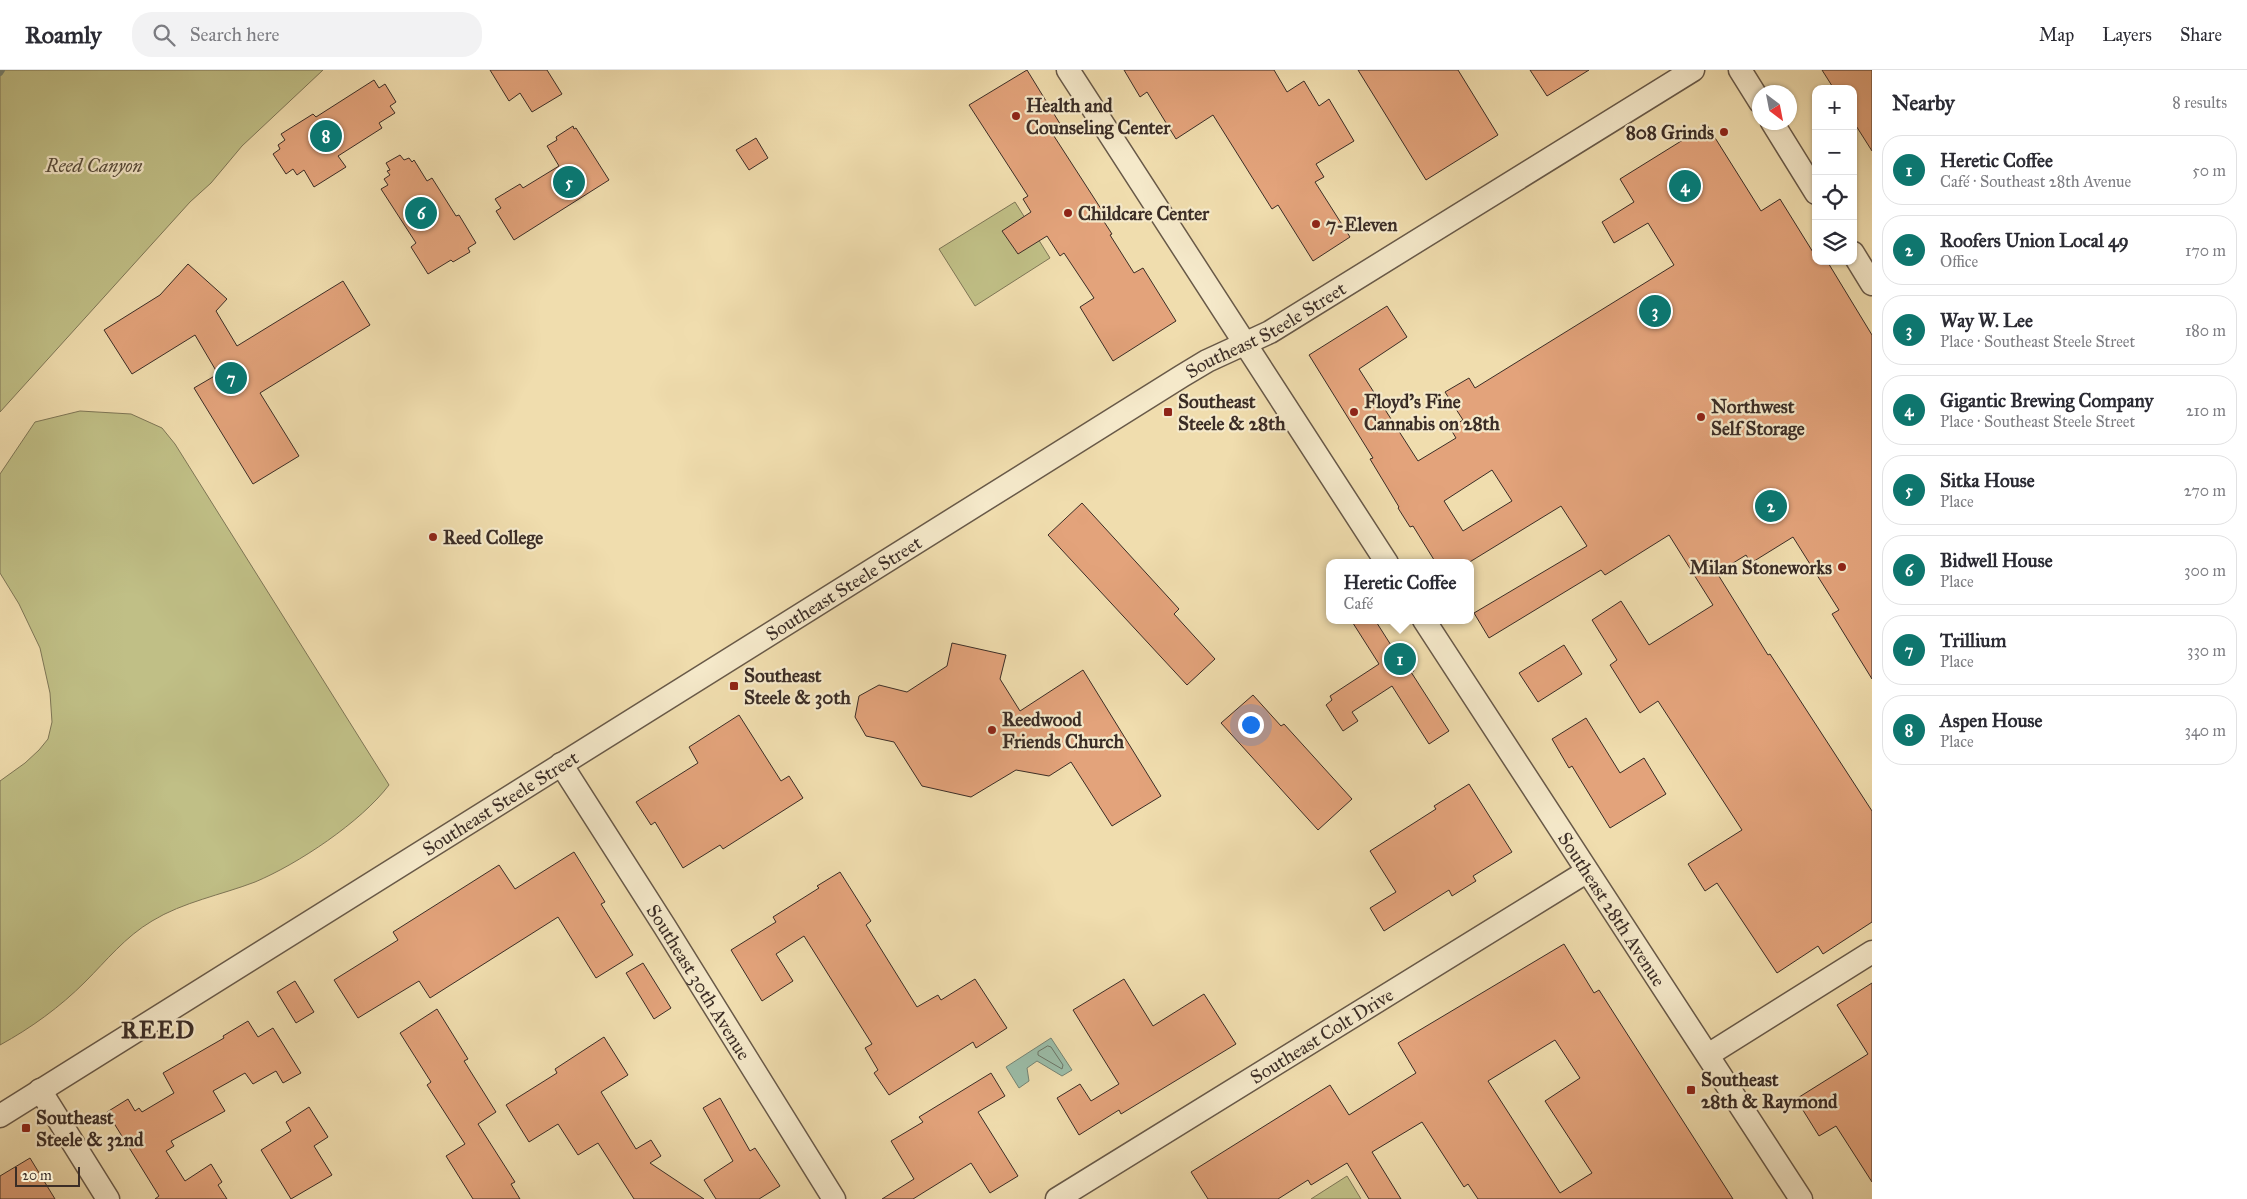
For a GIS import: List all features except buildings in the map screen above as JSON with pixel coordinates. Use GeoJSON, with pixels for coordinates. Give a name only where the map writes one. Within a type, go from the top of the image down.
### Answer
{"type":"FeatureCollection","features":[{"type":"Feature","properties":{"kind":"street"},"geometry":{"type":"LineString","coordinates":[[1068,70],[1384,559]]}},
{"type":"Feature","properties":{"kind":"street","name":"Southeast Steele Street"},"geometry":{"type":"LineString","coordinates":[[0,1116],[1207,360],[1270,332],[1693,70]]}},
{"type":"Feature","properties":{"kind":"street"},"geometry":{"type":"LineString","coordinates":[[1740,70],[1752,89]]}},
{"type":"Feature","properties":{"kind":"street"},"geometry":{"type":"LineString","coordinates":[[1777,130],[1812,187]]}},
{"type":"Feature","properties":{"kind":"street"},"geometry":{"type":"LineString","coordinates":[[1857,260],[1872,284]]}},
{"type":"Feature","properties":{"kind":"street","name":"Southeast 28th Avenue"},"geometry":{"type":"LineString","coordinates":[[1427,624],[1800,1199]]}},
{"type":"Feature","properties":{"kind":"street","name":"Southeast 30th Avenue"},"geometry":{"type":"LineString","coordinates":[[561,764],[834,1199]]}},
{"type":"Feature","properties":{"kind":"street","name":"Southeast Colt Drive"},"geometry":{"type":"LineString","coordinates":[[1057,1199],[1586,872]]}},
{"type":"Feature","properties":{"kind":"street"},"geometry":{"type":"LineString","coordinates":[[1708,1055],[1872,952]]}},
{"type":"Feature","properties":{"kind":"street"},"geometry":{"type":"LineString","coordinates":[[40,1090],[108,1199]]}},
{"type":"Feature","properties":{"kind":"green space","name":"Reed Canyon"},"geometry":{"type":"Polygon","coordinates":[[[0,70],[323,70],[242,146],[211,183],[190,202],[0,412],[0,70]]]}},
{"type":"Feature","properties":{"kind":"green space"},"geometry":{"type":"Polygon","coordinates":[[[1015,202],[1050,258],[975,306],[939,249],[1015,202]]]}},
{"type":"Feature","properties":{"kind":"green space"},"geometry":{"type":"Polygon","coordinates":[[[80,411],[131,414],[162,428],[175,444],[389,785],[377,799],[346,827],[328,841],[290,864],[255,882],[202,899],[164,914],[142,927],[66,1000],[23,1032],[0,1045],[0,781],[39,750],[48,739],[52,722],[50,693],[40,648],[19,604],[0,573],[0,474],[35,422],[80,411]]]}},
{"type":"Feature","properties":{"kind":"green space"},"geometry":{"type":"Polygon","coordinates":[[[1347,1176],[1361,1199],[1311,1199],[1347,1176]]]}},
{"type":"Feature","properties":{"kind":"water"},"geometry":{"type":"Polygon","coordinates":[[[1051,1038],[1072,1070],[1062,1076],[1037,1061],[1027,1068],[1029,1081],[1019,1088],[1006,1067],[1051,1038]]]}},
{"type":"Feature","properties":{"kind":"place","name":"Health and Counseling Center"},"geometry":{"type":"Point","coordinates":[1016,116]}},
{"type":"Feature","properties":{"kind":"place","name":"808 Grinds"},"geometry":{"type":"Point","coordinates":[1724,132]}},
{"type":"Feature","properties":{"kind":"place","name":"Aspen House"},"geometry":{"type":"Point","coordinates":[326,136]}},
{"type":"Feature","properties":{"kind":"place","name":"Sitka House"},"geometry":{"type":"Point","coordinates":[569,182]}},
{"type":"Feature","properties":{"kind":"place","name":"Gigantic Brewing Company"},"geometry":{"type":"Point","coordinates":[1685,186]}},
{"type":"Feature","properties":{"kind":"place","name":"Bidwell House"},"geometry":{"type":"Point","coordinates":[421,213]}},
{"type":"Feature","properties":{"kind":"place","name":"Childcare Center"},"geometry":{"type":"Point","coordinates":[1068,213]}},
{"type":"Feature","properties":{"kind":"place","name":"7-Eleven"},"geometry":{"type":"Point","coordinates":[1316,224]}},
{"type":"Feature","properties":{"kind":"place","name":"Way W. Lee"},"geometry":{"type":"Point","coordinates":[1655,311]}},
{"type":"Feature","properties":{"kind":"place","name":"Trillium"},"geometry":{"type":"Point","coordinates":[231,378]}},
{"type":"Feature","properties":{"kind":"place","name":"Southeast Steele & 28th"},"geometry":{"type":"Point","coordinates":[1168,412]}},
{"type":"Feature","properties":{"kind":"place","name":"Floyd's Fine Cannabis on 28th"},"geometry":{"type":"Point","coordinates":[1354,412]}},
{"type":"Feature","properties":{"kind":"place","name":"Northwest Self Storage"},"geometry":{"type":"Point","coordinates":[1701,417]}},
{"type":"Feature","properties":{"kind":"place","name":"Roofers Union Local 49"},"geometry":{"type":"Point","coordinates":[1771,506]}},
{"type":"Feature","properties":{"kind":"place","name":"Reed College"},"geometry":{"type":"Point","coordinates":[433,537]}},
{"type":"Feature","properties":{"kind":"place","name":"Milan Stoneworks"},"geometry":{"type":"Point","coordinates":[1842,567]}},
{"type":"Feature","properties":{"kind":"place","name":"Heretic Coffee"},"geometry":{"type":"Point","coordinates":[1400,659]}},
{"type":"Feature","properties":{"kind":"place","name":"Southeast Steele & 30th"},"geometry":{"type":"Point","coordinates":[734,686]}},
{"type":"Feature","properties":{"kind":"place","name":"Reedwood Friends Church"},"geometry":{"type":"Point","coordinates":[992,730]}},
{"type":"Feature","properties":{"kind":"place","name":"Southeast 28th & Raymond"},"geometry":{"type":"Point","coordinates":[1691,1090]}},
{"type":"Feature","properties":{"kind":"place","name":"Southeast Steele & 32nd"},"geometry":{"type":"Point","coordinates":[26,1128]}},
{"type":"Feature","properties":{"kind":"district","name":"REED"},"geometry":{"type":"Point","coordinates":[158,1030]}}]}
